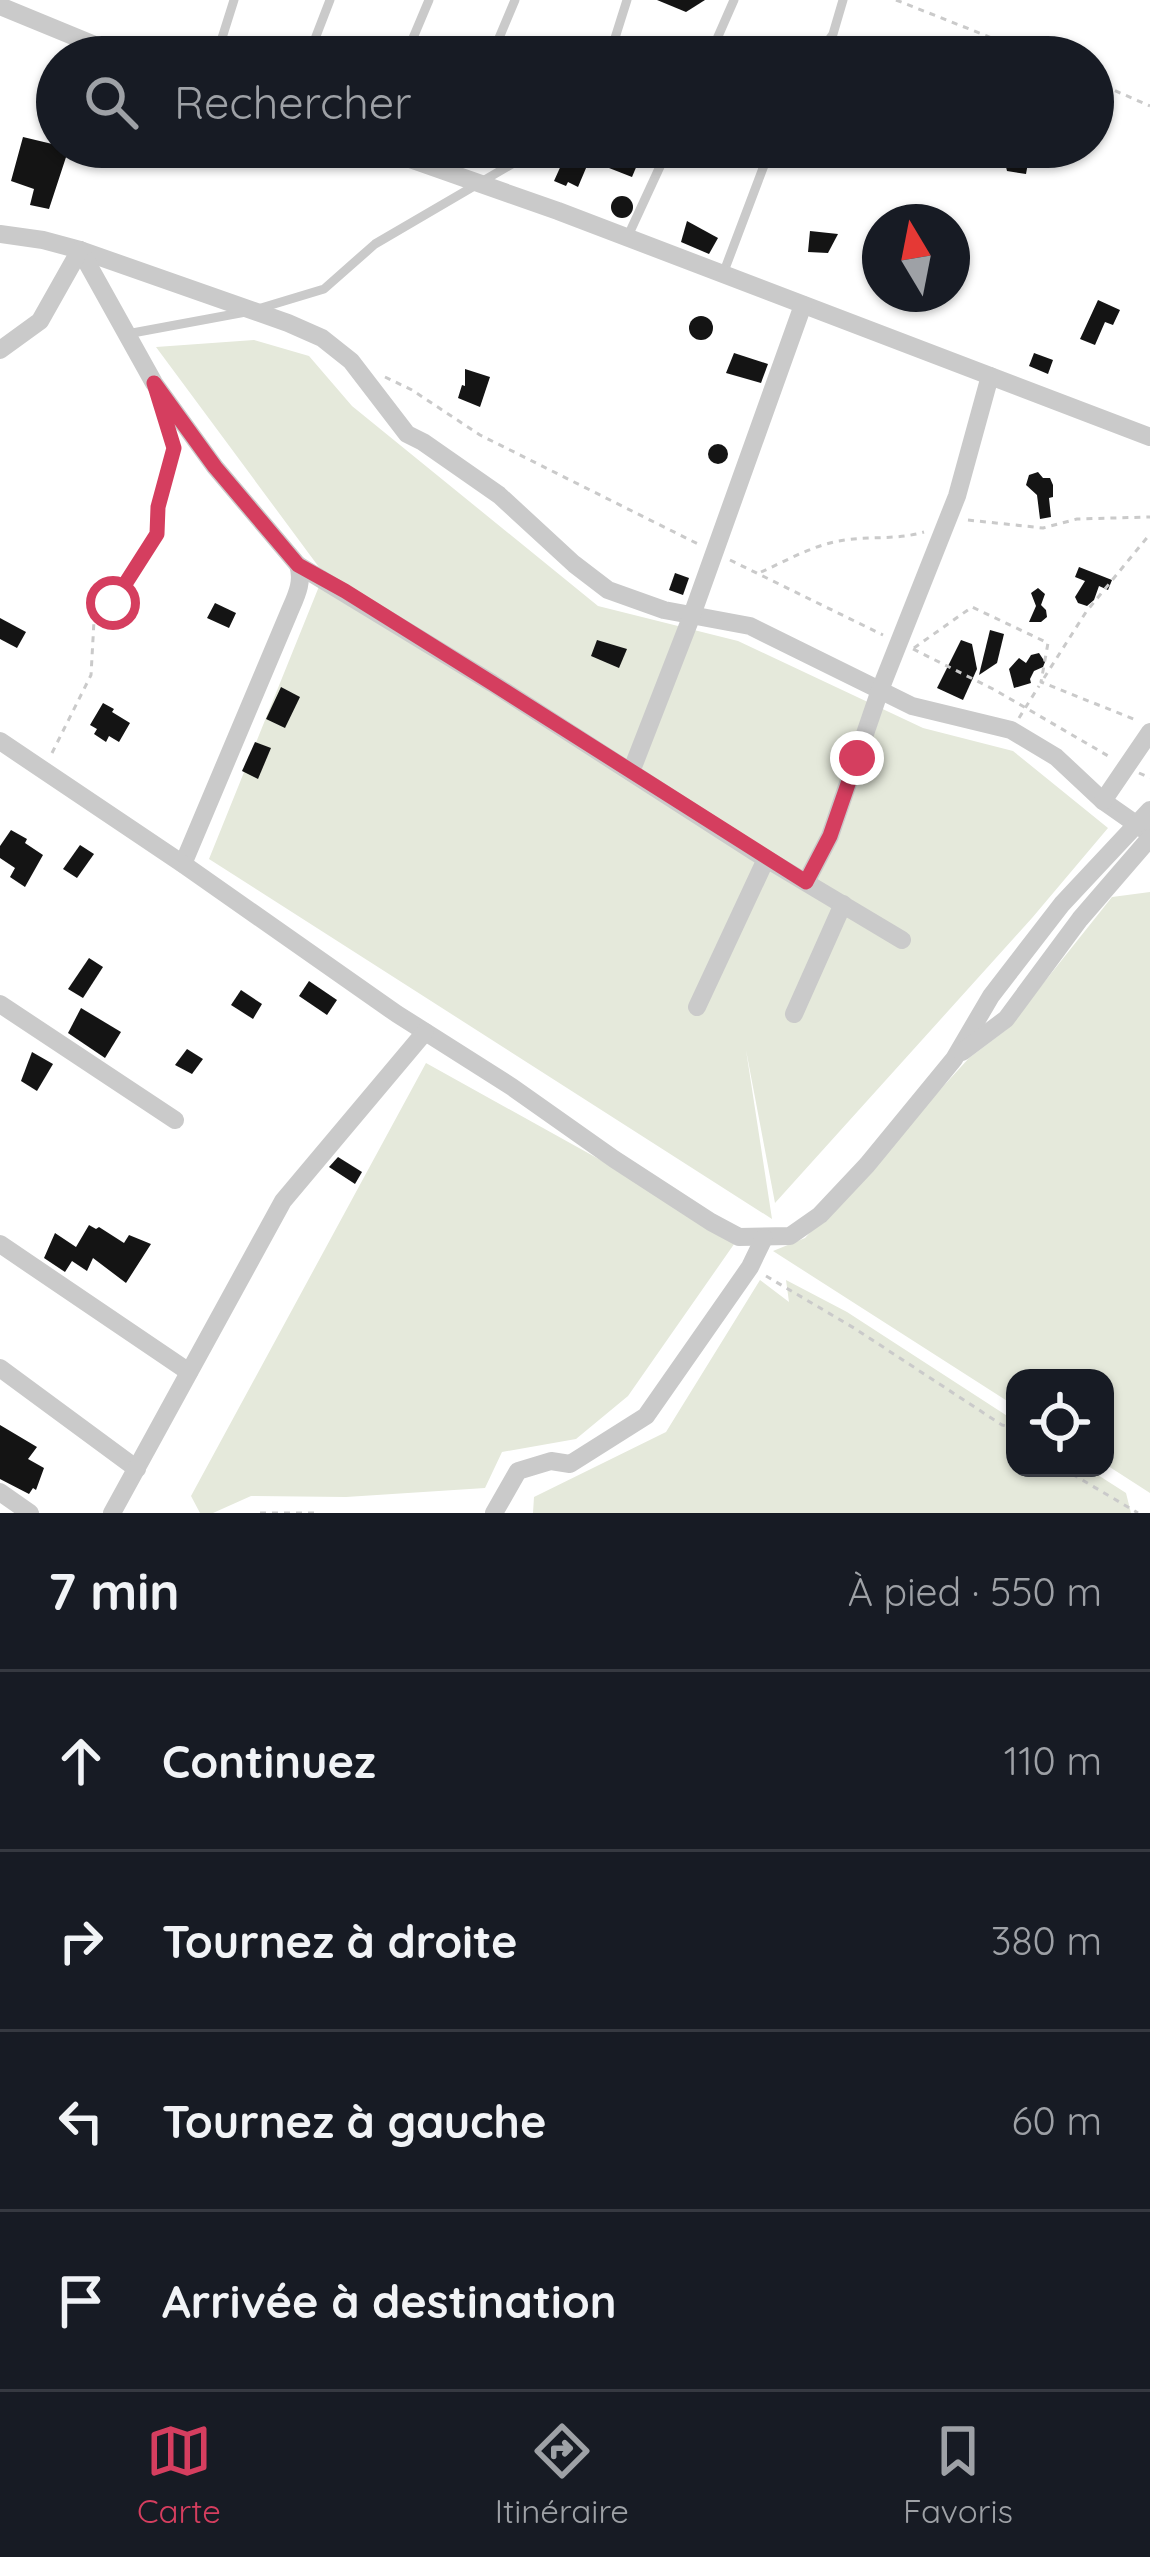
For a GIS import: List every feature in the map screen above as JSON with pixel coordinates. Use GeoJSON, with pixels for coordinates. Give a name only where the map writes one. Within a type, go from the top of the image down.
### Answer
{"type":"FeatureCollection","features":[{"type":"Feature","properties":{"kind":"street"},"geometry":{"type":"LineString","coordinates":[[0,6],[73,36]]}},
{"type":"Feature","properties":{"kind":"street"},"geometry":{"type":"LineString","coordinates":[[436,168],[1150,437]]}},
{"type":"Feature","properties":{"kind":"street"},"geometry":{"type":"LineString","coordinates":[[0,234],[80,250],[322,338],[351,362],[407,434],[499,495],[608,590],[633,601],[750,626],[912,706],[1011,730],[1056,757],[1145,833]]}},
{"type":"Feature","properties":{"kind":"street"},"geometry":{"type":"LineString","coordinates":[[80,250],[154,383],[215,467],[298,565],[902,940]]}},
{"type":"Feature","properties":{"kind":"street"},"geometry":{"type":"LineString","coordinates":[[0,350],[40,321],[80,250]]}},
{"type":"Feature","properties":{"kind":"street"},"geometry":{"type":"LineString","coordinates":[[632,772],[802,305]]}},
{"type":"Feature","properties":{"kind":"street"},"geometry":{"type":"LineString","coordinates":[[806,882],[830,836],[880,690],[957,496],[990,376]]}},
{"type":"Feature","properties":{"kind":"street"},"geometry":{"type":"LineString","coordinates":[[183,864],[300,586],[298,565]]}},
{"type":"Feature","properties":{"kind":"street"},"geometry":{"type":"LineString","coordinates":[[1103,801],[1150,729]]}},
{"type":"Feature","properties":{"kind":"street"},"geometry":{"type":"LineString","coordinates":[[0,741],[614,1159],[740,1237],[790,1236],[820,1215],[953,1059],[991,996],[1062,904],[1145,833],[1150,810]]}},
{"type":"Feature","properties":{"kind":"street"},"geometry":{"type":"LineString","coordinates":[[697,1007],[766,859]]}},
{"type":"Feature","properties":{"kind":"street"},"geometry":{"type":"LineString","coordinates":[[794,1014],[842,904]]}},
{"type":"Feature","properties":{"kind":"street"},"geometry":{"type":"LineString","coordinates":[[0,1004],[175,1120]]}},
{"type":"Feature","properties":{"kind":"street"},"geometry":{"type":"LineString","coordinates":[[112,1513],[283,1202],[425,1032]]}},
{"type":"Feature","properties":{"kind":"street"},"geometry":{"type":"LineString","coordinates":[[494,1513],[518,1472],[551,1461],[570,1464],[646,1416],[750,1267],[764,1238]]}},
{"type":"Feature","properties":{"kind":"street"},"geometry":{"type":"LineString","coordinates":[[0,1244],[189,1372]]}},
{"type":"Feature","properties":{"kind":"street"},"geometry":{"type":"LineString","coordinates":[[0,1368],[136,1469]]}},
{"type":"Feature","properties":{"kind":"street"},"geometry":{"type":"LineString","coordinates":[[0,1492],[30,1513]]}},
{"type":"Feature","properties":{"kind":"lane"},"geometry":{"type":"LineString","coordinates":[[223,36],[234,0]]}},
{"type":"Feature","properties":{"kind":"lane"},"geometry":{"type":"LineString","coordinates":[[316,36],[330,0]]}},
{"type":"Feature","properties":{"kind":"lane"},"geometry":{"type":"LineString","coordinates":[[414,36],[429,0]]}},
{"type":"Feature","properties":{"kind":"lane"},"geometry":{"type":"LineString","coordinates":[[500,36],[515,0]]}},
{"type":"Feature","properties":{"kind":"lane"},"geometry":{"type":"LineString","coordinates":[[615,36],[627,0]]}},
{"type":"Feature","properties":{"kind":"lane"},"geometry":{"type":"LineString","coordinates":[[718,36],[734,0]]}},
{"type":"Feature","properties":{"kind":"lane"},"geometry":{"type":"LineString","coordinates":[[831,36],[843,0]]}},
{"type":"Feature","properties":{"kind":"lane"},"geometry":{"type":"LineString","coordinates":[[127,334],[251,311],[324,289],[375,244],[507,168]]}},
{"type":"Feature","properties":{"kind":"lane"},"geometry":{"type":"LineString","coordinates":[[627,238],[659,168]]}},
{"type":"Feature","properties":{"kind":"lane"},"geometry":{"type":"LineString","coordinates":[[723,274],[763,168]]}},
{"type":"Feature","properties":{"kind":"path"},"geometry":{"type":"LineString","coordinates":[[896,0],[987,36]]}},
{"type":"Feature","properties":{"kind":"path"},"geometry":{"type":"LineString","coordinates":[[1114,90],[1150,106]]}},
{"type":"Feature","properties":{"kind":"path"},"geometry":{"type":"LineString","coordinates":[[351,362],[412,390],[481,435],[899,643]]}},
{"type":"Feature","properties":{"kind":"path"},"geometry":{"type":"LineString","coordinates":[[43,770],[91,675],[94,621],[113,603],[157,534],[158,507],[174,448],[168,429]]}},
{"type":"Feature","properties":{"kind":"path"},"geometry":{"type":"LineString","coordinates":[[1011,730],[1086,612],[1150,534]]}},
{"type":"Feature","properties":{"kind":"path"},"geometry":{"type":"LineString","coordinates":[[1041,682],[1048,643],[971,607],[913,650],[1150,778]]}},
{"type":"Feature","properties":{"kind":"path"},"geometry":{"type":"LineString","coordinates":[[1041,682],[1150,729]]}},
{"type":"Feature","properties":{"kind":"path"},"geometry":{"type":"LineString","coordinates":[[750,1267],[1006,1426]]}},
{"type":"Feature","properties":{"kind":"path"},"geometry":{"type":"LineString","coordinates":[[1077,1477],[1134,1512]]}},
{"type":"Feature","properties":{"kind":"path"},"geometry":{"type":"LineString","coordinates":[[260,1513],[320,1513]]}},
{"type":"Feature","properties":{"kind":"shaded area"},"geometry":{"type":"Polygon","coordinates":[[[254,340],[309,356],[352,406],[598,606],[738,641],[923,728],[1013,751],[1108,828],[775,1203],[746,1050],[772,1219],[209,859],[324,574],[156,347],[254,340]]]}},
{"type":"Feature","properties":{"kind":"shaded area"},"geometry":{"type":"Polygon","coordinates":[[[1150,892],[1150,1493],[1114,1470],[1114,1369],[1006,1369],[1006,1400],[773,1251],[805,1238],[969,1058],[1006,1030],[1112,897],[1150,892]]]}},
{"type":"Feature","properties":{"kind":"shaded area"},"geometry":{"type":"Polygon","coordinates":[[[426,1063],[739,1237],[628,1396],[576,1439],[502,1452],[485,1488],[346,1497],[251,1496],[213,1513],[200,1513],[191,1496],[426,1063]]]}},
{"type":"Feature","properties":{"kind":"shaded area"},"geometry":{"type":"Polygon","coordinates":[[[760,1280],[789,1302],[786,1280],[847,1312],[1006,1415],[1006,1477],[1101,1477],[1126,1493],[1131,1513],[533,1513],[534,1497],[666,1432],[760,1280]]]}},
{"type":"Feature","properties":{"kind":"building"},"geometry":{"type":"Polygon","coordinates":[[[657,0],[705,0],[686,12],[657,0]]]}},
{"type":"Feature","properties":{"kind":"building"},"geometry":{"type":"Polygon","coordinates":[[[23,137],[36,140],[36,168],[62,168],[49,209],[30,205],[34,189],[11,181],[23,137]]]}},
{"type":"Feature","properties":{"kind":"building"},"geometry":{"type":"Polygon","coordinates":[[[560,168],[586,168],[578,187],[554,181],[560,168]]]}},
{"type":"Feature","properties":{"kind":"building"},"geometry":{"type":"Polygon","coordinates":[[[609,168],[636,168],[632,177],[609,168]]]}},
{"type":"Feature","properties":{"kind":"building"},"geometry":{"type":"Polygon","coordinates":[[[622,196],[633,207],[622,218],[611,207],[622,196]]]}},
{"type":"Feature","properties":{"kind":"building"},"geometry":{"type":"Polygon","coordinates":[[[687,221],[718,238],[709,254],[681,242],[687,221]]]}},
{"type":"Feature","properties":{"kind":"building"},"geometry":{"type":"Polygon","coordinates":[[[810,231],[838,234],[828,253],[808,252],[810,231]]]}},
{"type":"Feature","properties":{"kind":"building"},"geometry":{"type":"Polygon","coordinates":[[[1098,300],[1120,310],[1113,325],[1105,322],[1095,345],[1080,339],[1098,300]]]}},
{"type":"Feature","properties":{"kind":"building"},"geometry":{"type":"Polygon","coordinates":[[[701,316],[713,328],[701,340],[689,328],[701,316]]]}},
{"type":"Feature","properties":{"kind":"building"},"geometry":{"type":"Polygon","coordinates":[[[734,353],[768,364],[761,383],[726,373],[734,353]]]}},
{"type":"Feature","properties":{"kind":"building"},"geometry":{"type":"Polygon","coordinates":[[[1034,353],[1053,360],[1048,374],[1029,366],[1034,353]]]}},
{"type":"Feature","properties":{"kind":"building"},"geometry":{"type":"Polygon","coordinates":[[[465,369],[490,377],[480,407],[458,398],[465,386],[465,369]]]}},
{"type":"Feature","properties":{"kind":"building"},"geometry":{"type":"Polygon","coordinates":[[[718,444],[728,454],[718,464],[708,454],[718,444]]]}},
{"type":"Feature","properties":{"kind":"building"},"geometry":{"type":"Polygon","coordinates":[[[1038,472],[1053,485],[1051,517],[1040,519],[1037,495],[1026,485],[1029,475],[1038,472]]]}},
{"type":"Feature","properties":{"kind":"building"},"geometry":{"type":"Polygon","coordinates":[[[1079,567],[1112,580],[1108,590],[1099,586],[1087,606],[1075,597],[1085,581],[1075,577],[1079,567]]]}},
{"type":"Feature","properties":{"kind":"building"},"geometry":{"type":"Polygon","coordinates":[[[675,573],[689,578],[683,595],[669,590],[675,573]]]}},
{"type":"Feature","properties":{"kind":"building"},"geometry":{"type":"Polygon","coordinates":[[[1038,588],[1045,594],[1041,605],[1047,617],[1029,622],[1036,606],[1031,593],[1038,588]]]}},
{"type":"Feature","properties":{"kind":"building"},"geometry":{"type":"Polygon","coordinates":[[[215,603],[236,613],[229,628],[207,618],[215,603]]]}},
{"type":"Feature","properties":{"kind":"building"},"geometry":{"type":"Polygon","coordinates":[[[0,618],[26,632],[17,648],[0,639],[0,618]]]}},
{"type":"Feature","properties":{"kind":"building"},"geometry":{"type":"Polygon","coordinates":[[[990,630],[1004,634],[997,663],[979,675],[990,630]]]}},
{"type":"Feature","properties":{"kind":"building"},"geometry":{"type":"Polygon","coordinates":[[[597,640],[627,649],[619,668],[591,656],[597,640]]]}},
{"type":"Feature","properties":{"kind":"building"},"geometry":{"type":"Polygon","coordinates":[[[961,640],[972,644],[977,669],[963,700],[937,688],[961,640]]]}},
{"type":"Feature","properties":{"kind":"building"},"geometry":{"type":"Polygon","coordinates":[[[1039,653],[1043,667],[1034,671],[1031,683],[1014,688],[1009,669],[1019,658],[1026,663],[1039,653]]]}},
{"type":"Feature","properties":{"kind":"building"},"geometry":{"type":"Polygon","coordinates":[[[281,687],[300,697],[285,728],[266,719],[281,687]]]}},
{"type":"Feature","properties":{"kind":"building"},"geometry":{"type":"Polygon","coordinates":[[[103,703],[130,723],[119,742],[109,736],[106,742],[90,725],[103,703]]]}},
{"type":"Feature","properties":{"kind":"building"},"geometry":{"type":"Polygon","coordinates":[[[255,742],[271,748],[258,779],[242,771],[255,742]]]}},
{"type":"Feature","properties":{"kind":"building"},"geometry":{"type":"Polygon","coordinates":[[[11,830],[43,855],[25,887],[10,877],[15,868],[0,858],[0,846],[11,830]]]}},
{"type":"Feature","properties":{"kind":"building"},"geometry":{"type":"Polygon","coordinates":[[[80,845],[94,854],[77,878],[63,869],[80,845]]]}},
{"type":"Feature","properties":{"kind":"building"},"geometry":{"type":"Polygon","coordinates":[[[89,958],[103,967],[83,998],[68,989],[89,958]]]}},
{"type":"Feature","properties":{"kind":"building"},"geometry":{"type":"Polygon","coordinates":[[[309,981],[337,1000],[327,1015],[299,996],[309,981]]]}},
{"type":"Feature","properties":{"kind":"building"},"geometry":{"type":"Polygon","coordinates":[[[241,990],[262,1004],[253,1019],[231,1005],[241,990]]]}},
{"type":"Feature","properties":{"kind":"building"},"geometry":{"type":"Polygon","coordinates":[[[81,1008],[121,1032],[105,1058],[68,1033],[81,1008]]]}},
{"type":"Feature","properties":{"kind":"building"},"geometry":{"type":"Polygon","coordinates":[[[187,1049],[203,1059],[192,1074],[175,1065],[187,1049]]]}},
{"type":"Feature","properties":{"kind":"building"},"geometry":{"type":"Polygon","coordinates":[[[32,1052],[53,1064],[37,1091],[21,1081],[32,1052]]]}},
{"type":"Feature","properties":{"kind":"building"},"geometry":{"type":"Polygon","coordinates":[[[338,1157],[362,1172],[355,1184],[329,1167],[338,1157]]]}},
{"type":"Feature","properties":{"kind":"building"},"geometry":{"type":"Polygon","coordinates":[[[89,1225],[124,1243],[129,1235],[151,1244],[126,1283],[93,1258],[87,1271],[72,1261],[65,1272],[44,1258],[55,1233],[76,1247],[89,1225]]]}},
{"type":"Feature","properties":{"kind":"building"},"geometry":{"type":"Polygon","coordinates":[[[0,1425],[37,1447],[28,1459],[44,1468],[36,1490],[29,1494],[0,1479],[0,1425]]]}},
{"type":"Feature","properties":{"kind":"route"},"geometry":{"type":"LineString","coordinates":[[113,603],[157,534],[158,507],[174,448],[154,383],[215,467],[298,565],[806,882],[830,836],[857,758]]}}]}
